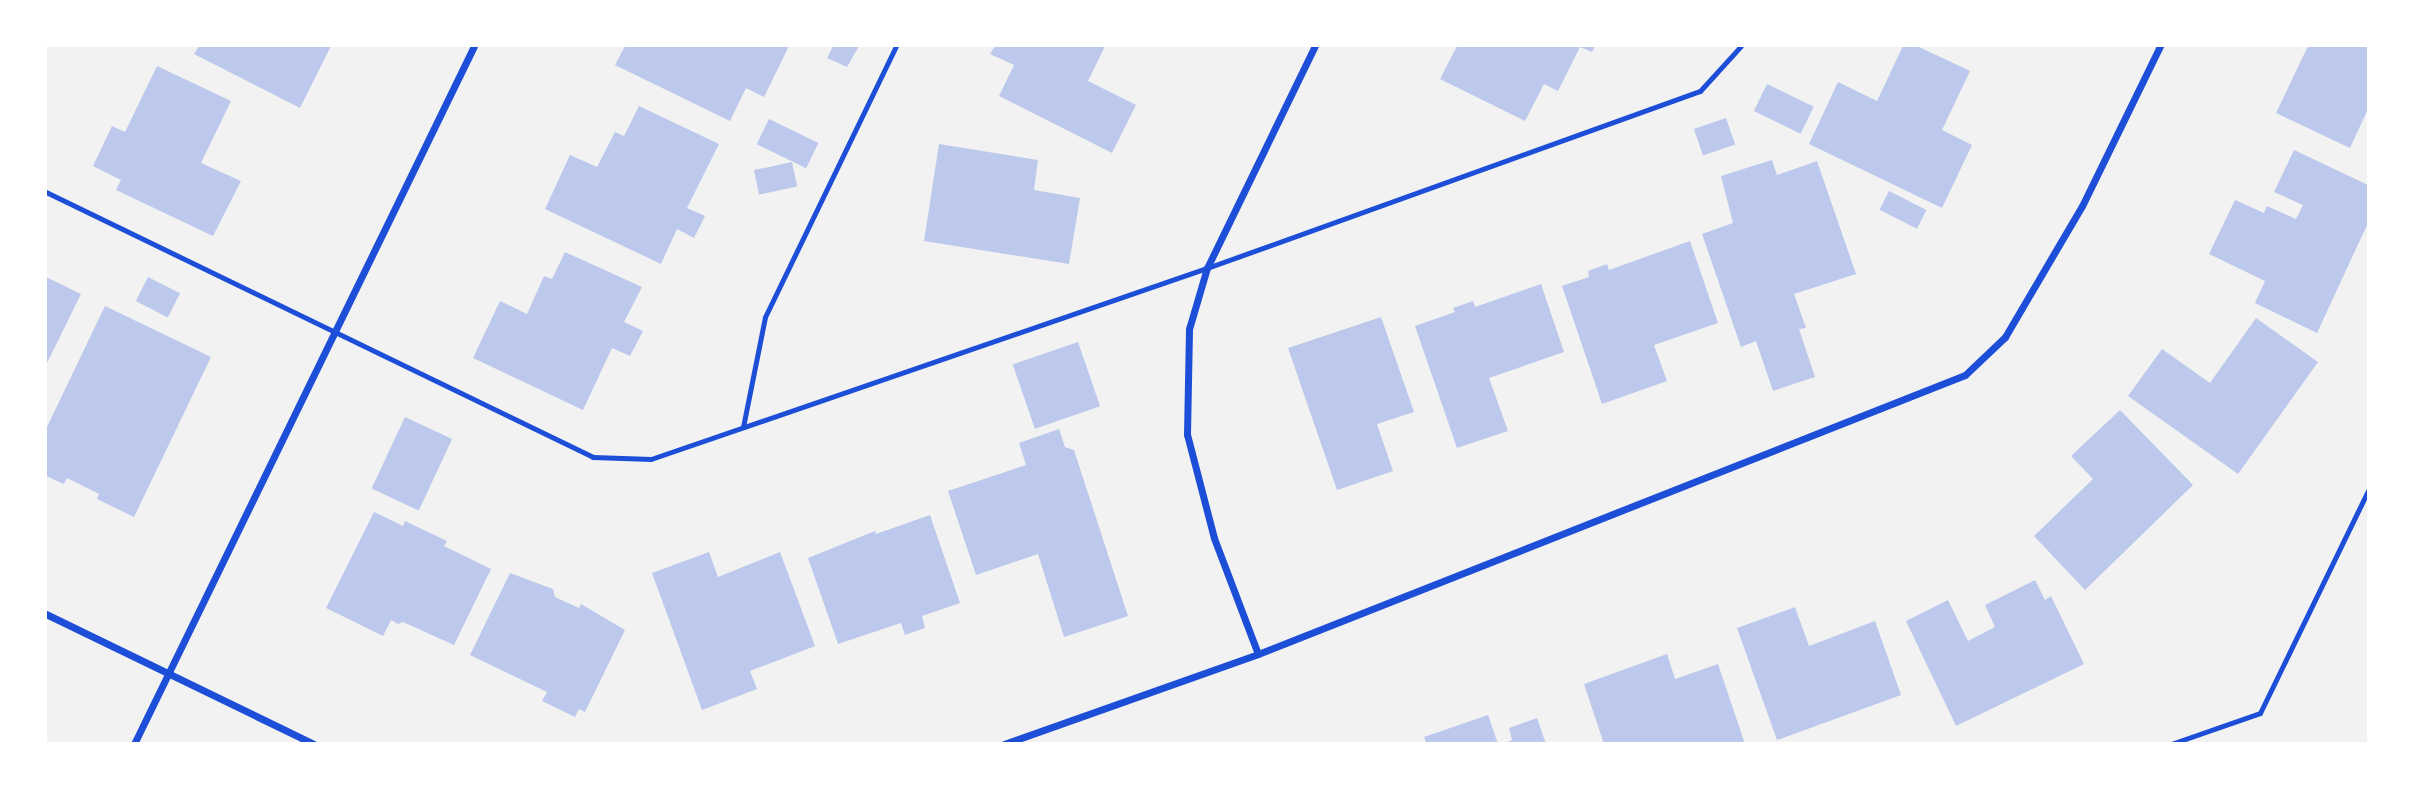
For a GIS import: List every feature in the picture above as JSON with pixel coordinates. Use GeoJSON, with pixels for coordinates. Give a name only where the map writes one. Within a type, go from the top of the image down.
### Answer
{"type":"FeatureCollection","features":[{"type":"Feature","properties":{"kind":"street"},"geometry":{"type":"LineString","coordinates":[[134,744],[474,46]]}},
{"type":"Feature","properties":{"kind":"street"},"geometry":{"type":"LineString","coordinates":[[1258,654],[1214,538],[1187,434],[1189,329],[1207,268],[1315,46]]}},
{"type":"Feature","properties":{"kind":"street"},"geometry":{"type":"LineString","coordinates":[[1004,744],[1258,654],[1965,375],[2005,337],[2082,206],[2160,46]]}},
{"type":"Feature","properties":{"kind":"street"},"geometry":{"type":"LineString","coordinates":[[46,614],[314,744]]}},
{"type":"Feature","properties":{"kind":"lane"},"geometry":{"type":"LineString","coordinates":[[743,427],[765,317],[896,46]]}},
{"type":"Feature","properties":{"kind":"lane"},"geometry":{"type":"LineString","coordinates":[[46,192],[593,457],[651,459],[1207,268],[1700,91],[1741,46]]}},
{"type":"Feature","properties":{"kind":"lane"},"geometry":{"type":"LineString","coordinates":[[2171,744],[2260,713],[2368,491]]}},
{"type":"Feature","properties":{"kind":"building"},"geometry":{"type":"Polygon","coordinates":[[[199,46],[331,46],[300,108],[194,54],[199,46]]]}},
{"type":"Feature","properties":{"kind":"building"},"geometry":{"type":"Polygon","coordinates":[[[625,46],[789,46],[764,97],[746,88],[730,121],[615,65],[625,46]]]}},
{"type":"Feature","properties":{"kind":"building"},"geometry":{"type":"Polygon","coordinates":[[[833,46],[859,46],[847,67],[827,58],[833,46]]]}},
{"type":"Feature","properties":{"kind":"building"},"geometry":{"type":"Polygon","coordinates":[[[995,46],[1105,46],[1088,81],[1136,105],[1112,153],[999,96],[1014,65],[990,54],[995,46]]]}},
{"type":"Feature","properties":{"kind":"building"},"geometry":{"type":"Polygon","coordinates":[[[1457,46],[1595,46],[1592,52],[1580,47],[1558,91],[1544,84],[1525,121],[1440,79],[1457,46]]]}},
{"type":"Feature","properties":{"kind":"building"},"geometry":{"type":"Polygon","coordinates":[[[1903,46],[1917,46],[1970,71],[1942,130],[1972,145],[1942,208],[1809,144],[1838,82],[1877,101],[1903,46]]]}},
{"type":"Feature","properties":{"kind":"building"},"geometry":{"type":"Polygon","coordinates":[[[2308,46],[2368,46],[2368,109],[2350,148],[2276,113],[2308,46]]]}},
{"type":"Feature","properties":{"kind":"building"},"geometry":{"type":"Polygon","coordinates":[[[157,66],[231,101],[201,163],[241,181],[213,236],[116,190],[121,180],[93,166],[112,126],[125,132],[157,66]]]}},
{"type":"Feature","properties":{"kind":"building"},"geometry":{"type":"Polygon","coordinates":[[[1767,84],[1814,107],[1801,134],[1754,111],[1767,84]]]}},
{"type":"Feature","properties":{"kind":"building"},"geometry":{"type":"Polygon","coordinates":[[[639,106],[719,144],[687,208],[705,216],[694,238],[677,229],[661,264],[545,209],[570,155],[597,167],[615,132],[624,136],[639,106]]]}},
{"type":"Feature","properties":{"kind":"building"},"geometry":{"type":"Polygon","coordinates":[[[1726,118],[1735,144],[1703,156],[1694,129],[1726,118]]]}},
{"type":"Feature","properties":{"kind":"building"},"geometry":{"type":"Polygon","coordinates":[[[769,119],[818,143],[806,168],[757,144],[769,119]]]}},
{"type":"Feature","properties":{"kind":"building"},"geometry":{"type":"Polygon","coordinates":[[[939,144],[1038,160],[1034,190],[1080,198],[1069,264],[924,241],[939,144]]]}},
{"type":"Feature","properties":{"kind":"building"},"geometry":{"type":"Polygon","coordinates":[[[2294,150],[2368,185],[2368,223],[2317,333],[2255,303],[2265,281],[2209,254],[2235,200],[2264,213],[2267,206],[2296,219],[2303,205],[2274,192],[2294,150]]]}},
{"type":"Feature","properties":{"kind":"building"},"geometry":{"type":"Polygon","coordinates":[[[1772,160],[1777,175],[1817,161],[1856,274],[1794,294],[1806,328],[1799,329],[1815,377],[1773,391],[1756,341],[1741,347],[1702,234],[1733,223],[1721,176],[1772,160]]]}},
{"type":"Feature","properties":{"kind":"building"},"geometry":{"type":"Polygon","coordinates":[[[792,162],[797,186],[759,195],[754,170],[792,162]]]}},
{"type":"Feature","properties":{"kind":"building"},"geometry":{"type":"Polygon","coordinates":[[[1889,191],[1926,210],[1917,229],[1879,210],[1889,191]]]}},
{"type":"Feature","properties":{"kind":"building"},"geometry":{"type":"Polygon","coordinates":[[[1690,241],[1718,323],[1654,345],[1667,381],[1602,404],[1562,286],[1589,277],[1588,271],[1607,264],[1609,270],[1690,241]]]}},
{"type":"Feature","properties":{"kind":"building"},"geometry":{"type":"Polygon","coordinates":[[[565,252],[642,287],[624,322],[643,331],[630,356],[612,348],[583,410],[473,358],[500,301],[527,314],[544,276],[552,279],[565,252]]]}},
{"type":"Feature","properties":{"kind":"building"},"geometry":{"type":"Polygon","coordinates":[[[46,277],[81,294],[46,365],[46,277]]]}},
{"type":"Feature","properties":{"kind":"building"},"geometry":{"type":"Polygon","coordinates":[[[148,277],[180,293],[168,317],[136,301],[148,277]]]}},
{"type":"Feature","properties":{"kind":"building"},"geometry":{"type":"Polygon","coordinates":[[[1541,284],[1564,352],[1489,378],[1508,431],[1457,448],[1415,326],[1455,312],[1453,308],[1473,301],[1475,307],[1541,284]]]}},
{"type":"Feature","properties":{"kind":"building"},"geometry":{"type":"Polygon","coordinates":[[[105,306],[211,357],[134,517],[97,499],[99,494],[67,478],[64,484],[46,476],[46,429],[105,306]]]}},
{"type":"Feature","properties":{"kind":"building"},"geometry":{"type":"Polygon","coordinates":[[[1381,317],[1414,412],[1377,424],[1393,471],[1337,490],[1288,348],[1381,317]]]}},
{"type":"Feature","properties":{"kind":"building"},"geometry":{"type":"Polygon","coordinates":[[[2256,318],[2318,362],[2238,474],[2128,396],[2162,349],[2210,383],[2256,318]]]}},
{"type":"Feature","properties":{"kind":"building"},"geometry":{"type":"Polygon","coordinates":[[[1078,342],[1100,406],[1035,429],[1013,364],[1078,342]]]}},
{"type":"Feature","properties":{"kind":"building"},"geometry":{"type":"Polygon","coordinates":[[[2120,410],[2193,485],[2085,590],[2034,536],[2093,479],[2071,456],[2120,410]]]}},
{"type":"Feature","properties":{"kind":"building"},"geometry":{"type":"Polygon","coordinates":[[[405,417],[452,439],[419,511],[372,489],[405,417]]]}},
{"type":"Feature","properties":{"kind":"building"},"geometry":{"type":"Polygon","coordinates":[[[1059,429],[1065,447],[1074,450],[1128,616],[1064,637],[1038,554],[976,575],[948,491],[1026,465],[1019,443],[1059,429]]]}},
{"type":"Feature","properties":{"kind":"building"},"geometry":{"type":"Polygon","coordinates":[[[374,512],[403,526],[405,521],[447,541],[444,546],[491,569],[454,645],[403,622],[398,624],[391,620],[383,636],[326,608],[374,512]]]}},
{"type":"Feature","properties":{"kind":"building"},"geometry":{"type":"Polygon","coordinates":[[[930,515],[960,603],[922,616],[925,628],[905,635],[901,623],[838,644],[808,558],[875,531],[876,534],[930,515]]]}},
{"type":"Feature","properties":{"kind":"building"},"geometry":{"type":"Polygon","coordinates":[[[709,552],[718,577],[780,552],[815,646],[750,671],[757,689],[702,710],[652,573],[709,552]]]}},
{"type":"Feature","properties":{"kind":"building"},"geometry":{"type":"Polygon","coordinates":[[[510,573],[553,589],[555,597],[579,608],[581,604],[625,630],[585,712],[579,709],[575,717],[542,701],[547,692],[470,655],[510,573]]]}},
{"type":"Feature","properties":{"kind":"building"},"geometry":{"type":"Polygon","coordinates":[[[2035,580],[2045,600],[2051,596],[2084,664],[1956,726],[1906,621],[1948,600],[1968,641],[1995,627],[1985,605],[2035,580]]]}},
{"type":"Feature","properties":{"kind":"building"},"geometry":{"type":"Polygon","coordinates":[[[1795,607],[1809,646],[1875,621],[1901,695],[1777,740],[1737,628],[1795,607]]]}},
{"type":"Feature","properties":{"kind":"building"},"geometry":{"type":"Polygon","coordinates":[[[1667,654],[1675,679],[1718,664],[1745,744],[1604,744],[1584,684],[1667,654]]]}},
{"type":"Feature","properties":{"kind":"building"},"geometry":{"type":"Polygon","coordinates":[[[1488,715],[1498,744],[1427,744],[1424,737],[1488,715]]]}},
{"type":"Feature","properties":{"kind":"building"},"geometry":{"type":"Polygon","coordinates":[[[1537,718],[1546,744],[1503,744],[1512,740],[1509,728],[1537,718]]]}}]}
